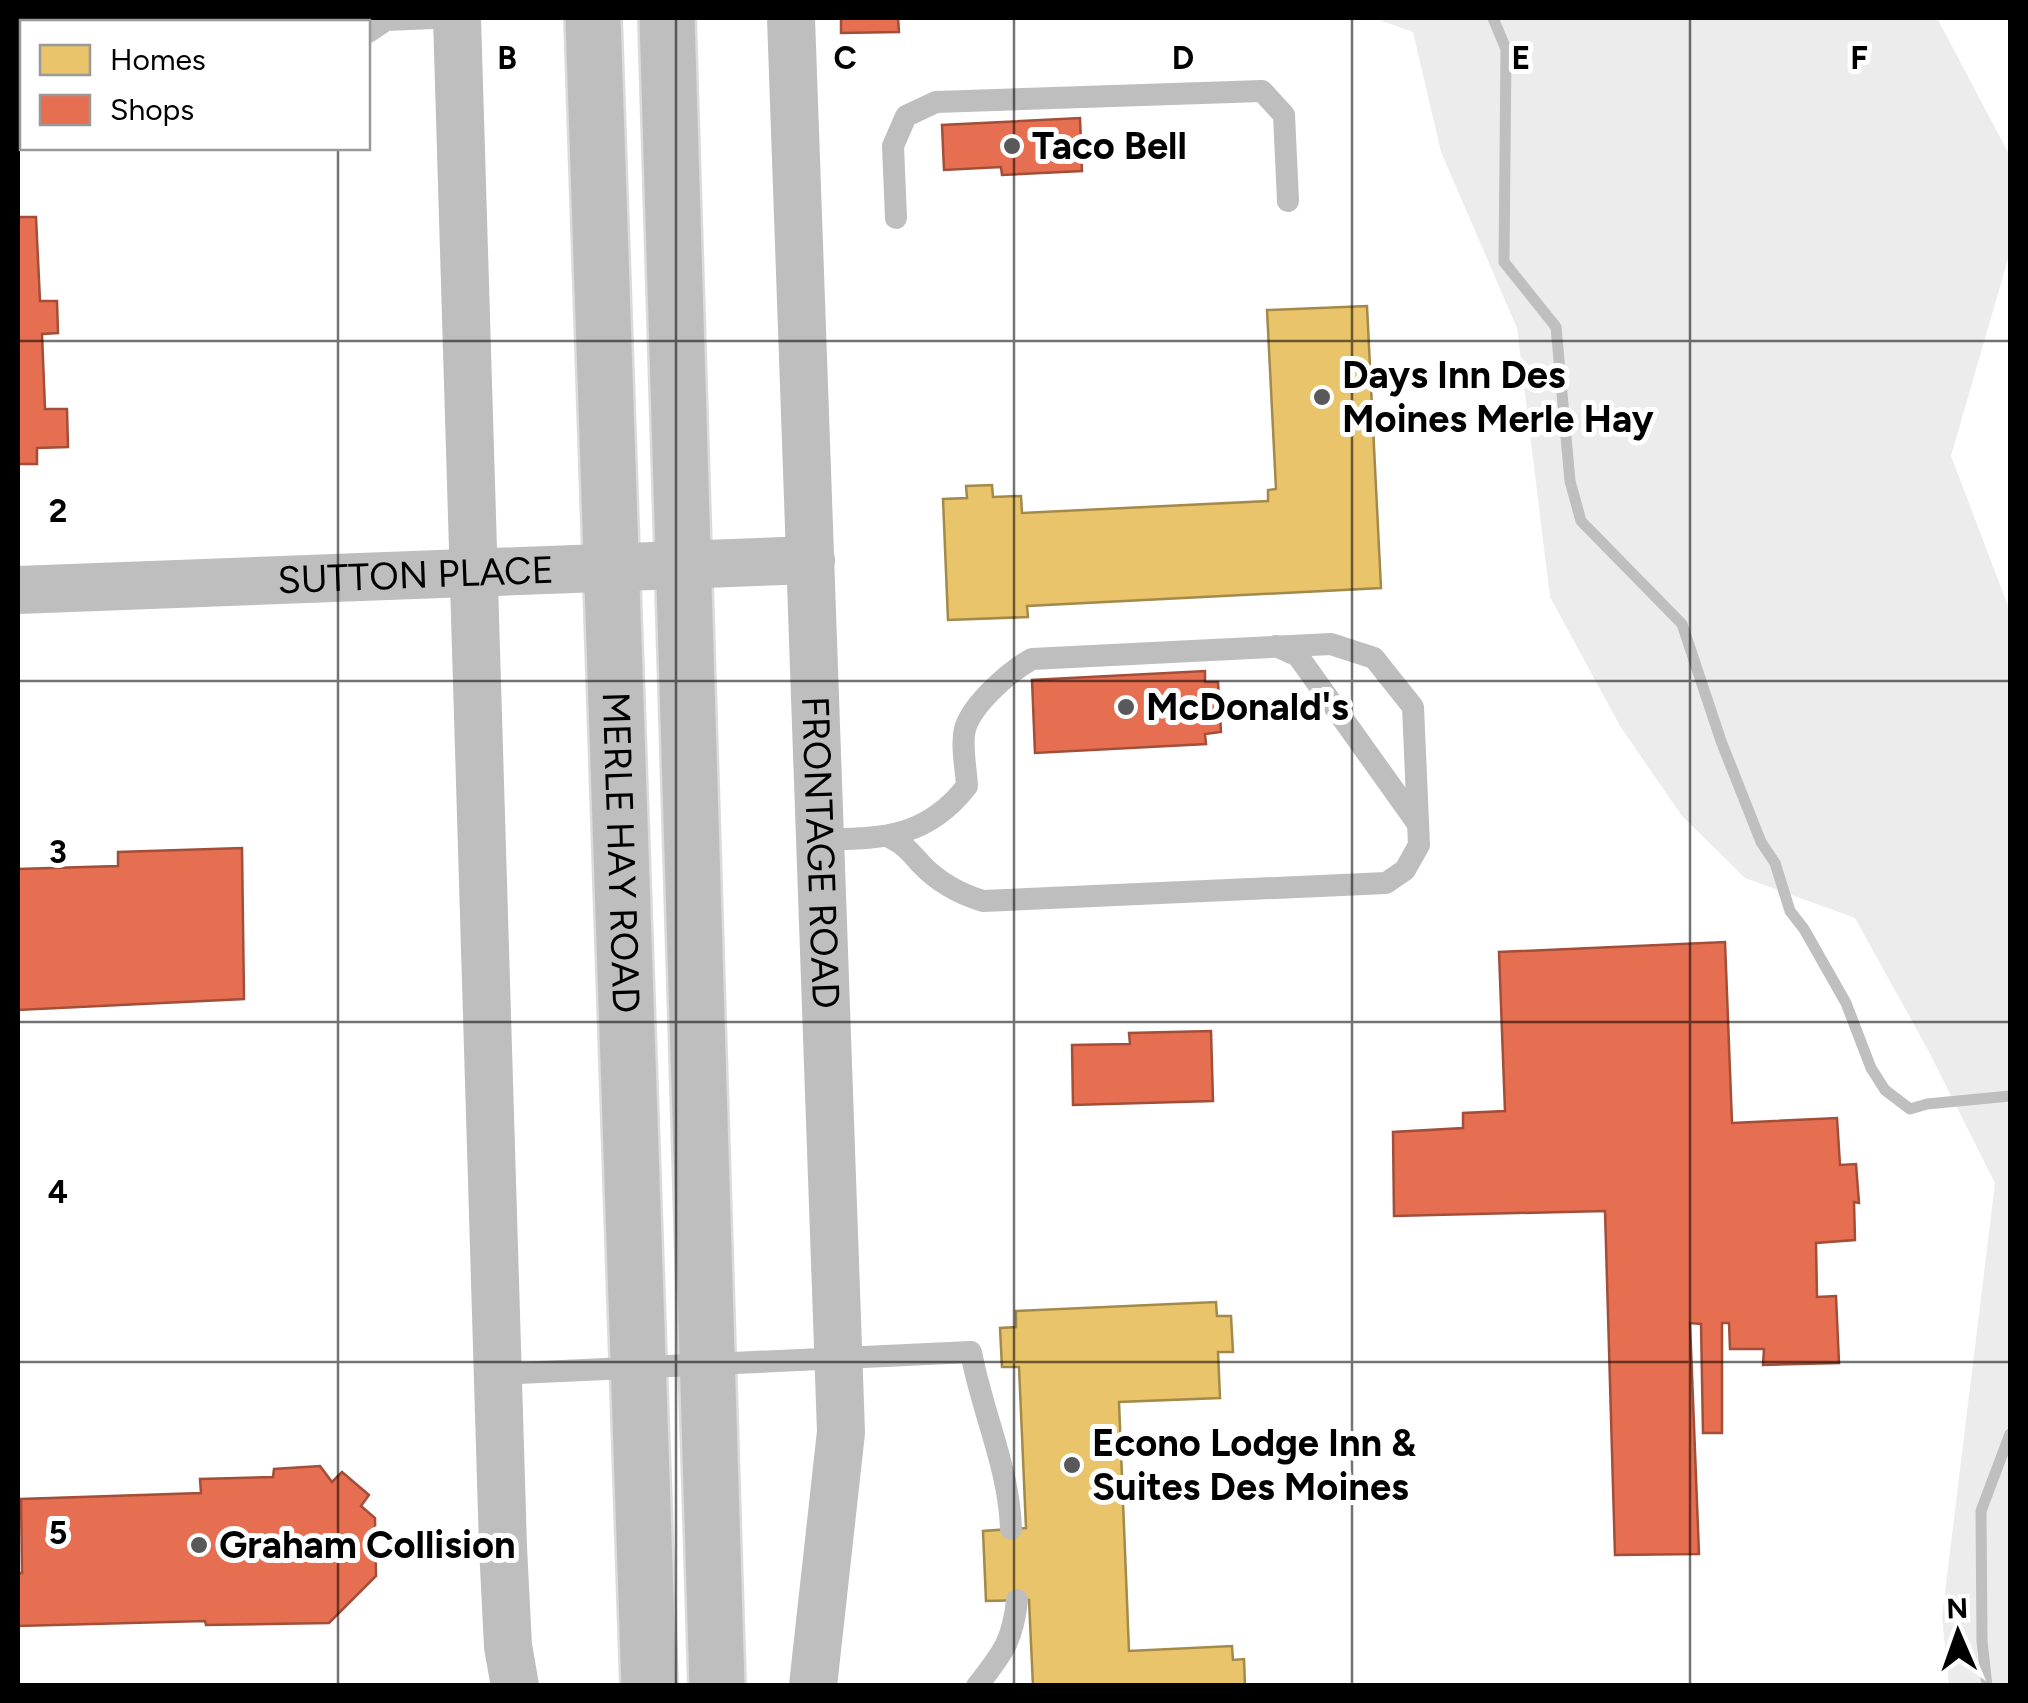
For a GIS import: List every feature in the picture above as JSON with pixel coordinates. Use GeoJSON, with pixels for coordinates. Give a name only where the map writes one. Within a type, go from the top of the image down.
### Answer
{"type":"FeatureCollection","features":[{"type":"Feature","properties":{"kind":"main road","name":"MERLE HAY ROAD"},"geometry":{"type":"LineString","coordinates":[[594,18],[648,1686]]}},
{"type":"Feature","properties":{"kind":"main road","name":"MERLE HAY ROAD"},"geometry":{"type":"LineString","coordinates":[[667,18],[716,1686]]}},
{"type":"Feature","properties":{"kind":"street"},"geometry":{"type":"LineString","coordinates":[[457,18],[498,1374],[508,1646],[515,1686]]}},
{"type":"Feature","properties":{"kind":"street","name":"FRONTAGE ROAD"},"geometry":{"type":"LineString","coordinates":[[791,18],[841,1432],[813,1686]]}},
{"type":"Feature","properties":{"kind":"street","name":"SUTTON PLACE"},"geometry":{"type":"LineString","coordinates":[[18,590],[810,560]]}},
{"type":"Feature","properties":{"kind":"lane"},"geometry":{"type":"LineString","coordinates":[[370,31],[386,20],[432,18]]}},
{"type":"Feature","properties":{"kind":"lane"},"geometry":{"type":"LineString","coordinates":[[896,218],[893,146],[906,116],[936,102],[1262,91],[1284,115],[1288,201]]}},
{"type":"Feature","properties":{"kind":"lane"},"geometry":{"type":"LineString","coordinates":[[820,840],[892,838],[955,802],[968,786],[964,732],[971,714],[1015,668],[1032,658],[1330,644],[1374,658],[1412,707],[1419,845],[1405,870],[1386,883],[983,901],[963,895],[943,882],[922,865],[909,847],[892,838]]}},
{"type":"Feature","properties":{"kind":"lane"},"geometry":{"type":"LineString","coordinates":[[1276,646],[1298,656],[1418,824]]}},
{"type":"Feature","properties":{"kind":"lane"},"geometry":{"type":"LineString","coordinates":[[498,1374],[971,1352],[998,1446],[1011,1529]]}},
{"type":"Feature","properties":{"kind":"lane"},"geometry":{"type":"LineString","coordinates":[[977,1686],[1009,1642],[1017,1600]]}},
{"type":"Feature","properties":{"kind":"shaded area"},"geometry":{"type":"Polygon","coordinates":[[[1374,18],[1937,18],[2010,156],[2010,252],[1951,456],[2010,611],[2010,1685],[1949,1685],[1942,1617],[1995,1183],[1855,918],[1745,878],[1682,816],[1620,726],[1550,597],[1517,328],[1441,152],[1413,32],[1374,18]]]}},
{"type":"Feature","properties":{"kind":"building: Homes","name":"Days Inn Des Moines Merle Hay"},"geometry":{"type":"Polygon","coordinates":[[[1367,306],[1381,588],[1027,606],[1028,617],[948,620],[943,499],[967,498],[966,486],[992,485],[993,497],[1021,496],[1022,513],[1268,501],[1268,490],[1276,489],[1267,310],[1367,306]]]}},
{"type":"Feature","properties":{"kind":"building: Homes","name":"Econo Lodge Inn & Suites Des Moines"},"geometry":{"type":"Polygon","coordinates":[[[1216,1302],[1217,1316],[1231,1316],[1233,1352],[1218,1352],[1220,1398],[1119,1402],[1129,1651],[1232,1646],[1233,1660],[1244,1659],[1245,1686],[1033,1686],[1029,1600],[986,1601],[983,1531],[1026,1528],[1019,1367],[1002,1367],[1000,1328],[1016,1327],[1016,1311],[1216,1302]]]}},
{"type":"Feature","properties":{"kind":"building: Shops"},"geometry":{"type":"Polygon","coordinates":[[[18,18],[328,18],[20,20],[18,58],[18,18]]]}},
{"type":"Feature","properties":{"kind":"building: Shops"},"geometry":{"type":"Polygon","coordinates":[[[841,18],[898,18],[899,32],[841,33],[841,18]]]}},
{"type":"Feature","properties":{"kind":"building: Shops","name":"Taco Bell"},"geometry":{"type":"Polygon","coordinates":[[[1080,118],[1082,171],[1002,175],[1001,167],[944,170],[942,125],[1080,118]]]}},
{"type":"Feature","properties":{"kind":"building: Shops"},"geometry":{"type":"Polygon","coordinates":[[[18,217],[36,217],[40,301],[57,301],[58,333],[42,334],[45,409],[67,409],[68,447],[37,448],[37,464],[18,464],[18,217]]]}},
{"type":"Feature","properties":{"kind":"building: Shops","name":"McDonald's"},"geometry":{"type":"Polygon","coordinates":[[[1205,671],[1205,682],[1218,682],[1221,732],[1205,734],[1206,744],[1035,753],[1032,680],[1205,671]]]}},
{"type":"Feature","properties":{"kind":"building: Shops"},"geometry":{"type":"Polygon","coordinates":[[[242,848],[244,999],[18,1010],[18,869],[118,866],[118,852],[242,848]]]}},
{"type":"Feature","properties":{"kind":"building: Shops"},"geometry":{"type":"Polygon","coordinates":[[[1725,942],[1732,1123],[1837,1118],[1840,1165],[1856,1164],[1859,1203],[1854,1202],[1855,1240],[1816,1243],[1817,1297],[1836,1296],[1839,1363],[1763,1365],[1764,1349],[1730,1349],[1729,1323],[1722,1323],[1722,1433],[1703,1433],[1701,1324],[1690,1323],[1699,1554],[1615,1555],[1605,1211],[1394,1216],[1393,1132],[1463,1128],[1463,1113],[1505,1111],[1499,952],[1725,942]]]}},
{"type":"Feature","properties":{"kind":"building: Shops"},"geometry":{"type":"Polygon","coordinates":[[[1211,1031],[1213,1101],[1073,1105],[1072,1045],[1130,1044],[1129,1033],[1211,1031]]]}},
{"type":"Feature","properties":{"kind":"building: Shops","name":"Graham Collision"},"geometry":{"type":"Polygon","coordinates":[[[320,1466],[332,1482],[342,1472],[369,1495],[361,1506],[375,1518],[376,1576],[329,1623],[206,1625],[205,1621],[18,1626],[21,1499],[201,1493],[200,1479],[273,1477],[274,1469],[320,1466]]]}},
{"type":"Feature","properties":{"kind":"waterway"},"geometry":{"type":"LineString","coordinates":[[1493,18],[1506,49],[1504,262],[1556,327],[1570,481],[1581,521],[1682,624],[1721,741],[1761,842],[1775,863],[1790,911],[1846,1003],[1871,1068],[1885,1090],[1910,1109],[2010,1096]]}},
{"type":"Feature","properties":{"kind":"waterway"},"geometry":{"type":"LineString","coordinates":[[1987,1686],[1982,1641],[1981,1511],[2010,1434]]}},
{"type":"Feature","properties":{"kind":"place","name":"Taco Bell"},"geometry":{"type":"Point","coordinates":[1012,146]}},
{"type":"Feature","properties":{"kind":"place","name":"Days Inn Des Moines Merle Hay"},"geometry":{"type":"Point","coordinates":[1322,397]}},
{"type":"Feature","properties":{"kind":"place","name":"McDonald's"},"geometry":{"type":"Point","coordinates":[1126,707]}},
{"type":"Feature","properties":{"kind":"place","name":"Econo Lodge Inn & Suites Des Moines"},"geometry":{"type":"Point","coordinates":[1072,1465]}},
{"type":"Feature","properties":{"kind":"place","name":"Graham Collision"},"geometry":{"type":"Point","coordinates":[199,1545]}}]}
